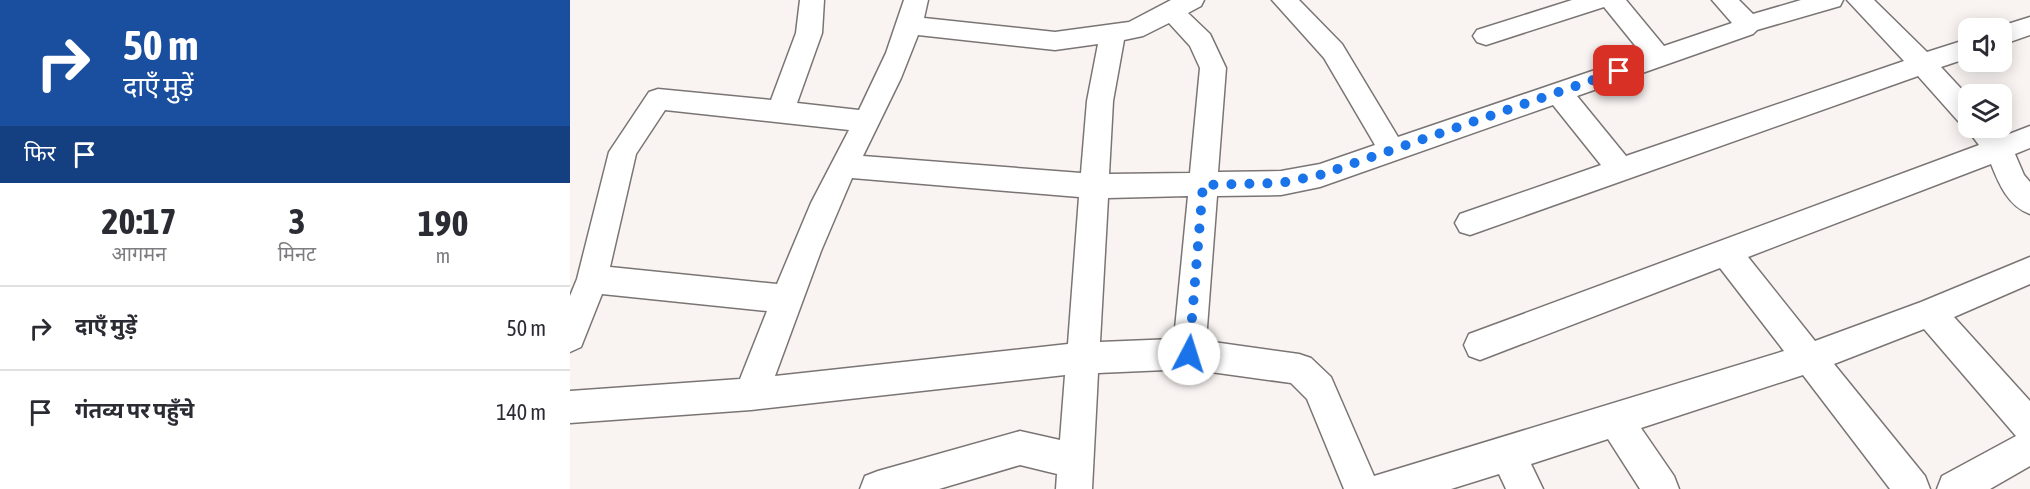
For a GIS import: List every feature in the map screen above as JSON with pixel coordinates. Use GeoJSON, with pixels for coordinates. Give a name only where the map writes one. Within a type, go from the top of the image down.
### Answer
{"type":"FeatureCollection","features":[{"type":"Feature","properties":{"kind":"street"},"geometry":{"type":"LineString","coordinates":[[780,112],[809,33],[812,0]]}},
{"type":"Feature","properties":{"kind":"street"},"geometry":{"type":"LineString","coordinates":[[1284,0],[1333,51],[1392,150]]}},
{"type":"Feature","properties":{"kind":"street"},"geometry":{"type":"LineString","coordinates":[[1486,36],[1600,0]]}},
{"type":"Feature","properties":{"kind":"street"},"geometry":{"type":"LineString","coordinates":[[1612,0],[1659,57]]}},
{"type":"Feature","properties":{"kind":"street"},"geometry":{"type":"LineString","coordinates":[[1724,0],[1748,24]]}},
{"type":"Feature","properties":{"kind":"street"},"geometry":{"type":"LineString","coordinates":[[844,166],[1094,186],[1281,183],[1320,175],[1744,28],[1748,24],[1831,0]]}},
{"type":"Feature","properties":{"kind":"street"},"geometry":{"type":"LineString","coordinates":[[1859,0],[1958,103]]}},
{"type":"Feature","properties":{"kind":"street"},"geometry":{"type":"LineString","coordinates":[[751,394],[826,203],[867,121],[913,13],[1055,41],[1134,30],[1182,5],[1214,68],[1189,354]]}},
{"type":"Feature","properties":{"kind":"street"},"geometry":{"type":"LineString","coordinates":[[2012,32],[2030,26]]}},
{"type":"Feature","properties":{"kind":"street"},"geometry":{"type":"LineString","coordinates":[[878,489],[893,487],[1020,448],[1075,475],[1100,101],[1113,33]]}},
{"type":"Feature","properties":{"kind":"street"},"geometry":{"type":"LineString","coordinates":[[1470,223],[1958,52]]}},
{"type":"Feature","properties":{"kind":"street"},"geometry":{"type":"LineString","coordinates":[[1559,93],[1621,170]]}},
{"type":"Feature","properties":{"kind":"street"},"geometry":{"type":"LineString","coordinates":[[570,338],[592,279],[623,152],[658,99],[867,121]]}},
{"type":"Feature","properties":{"kind":"street"},"geometry":{"type":"LineString","coordinates":[[2012,137],[2030,137]]}},
{"type":"Feature","properties":{"kind":"street"},"geometry":{"type":"LineString","coordinates":[[1480,345],[1726,252],[1990,138],[2012,182],[2030,202]]}},
{"type":"Feature","properties":{"kind":"street"},"geometry":{"type":"LineString","coordinates":[[1726,252],[1912,489]]}},
{"type":"Feature","properties":{"kind":"street"},"geometry":{"type":"LineString","coordinates":[[1386,489],[1508,454],[1809,358],[1930,314],[2030,270]]}},
{"type":"Feature","properties":{"kind":"street"},"geometry":{"type":"LineString","coordinates":[[592,279],[788,299]]}},
{"type":"Feature","properties":{"kind":"street"},"geometry":{"type":"LineString","coordinates":[[1930,314],[2030,426]]}},
{"type":"Feature","properties":{"kind":"street"},"geometry":{"type":"LineString","coordinates":[[570,407],[751,394],[1082,358],[1189,354],[1299,369],[1319,388],[1362,489]]}},
{"type":"Feature","properties":{"kind":"street"},"geometry":{"type":"LineString","coordinates":[[1616,420],[1661,489]]}},
{"type":"Feature","properties":{"kind":"street"},"geometry":{"type":"LineString","coordinates":[[1955,489],[2030,447]]}},
{"type":"Feature","properties":{"kind":"street"},"geometry":{"type":"LineString","coordinates":[[1508,454],[1525,489]]}},
{"type":"Feature","properties":{"kind":"route"},"geometry":{"type":"LineString","coordinates":[[1189,354],[1203,185],[1281,183],[1320,175],[1619,71]]}}]}
